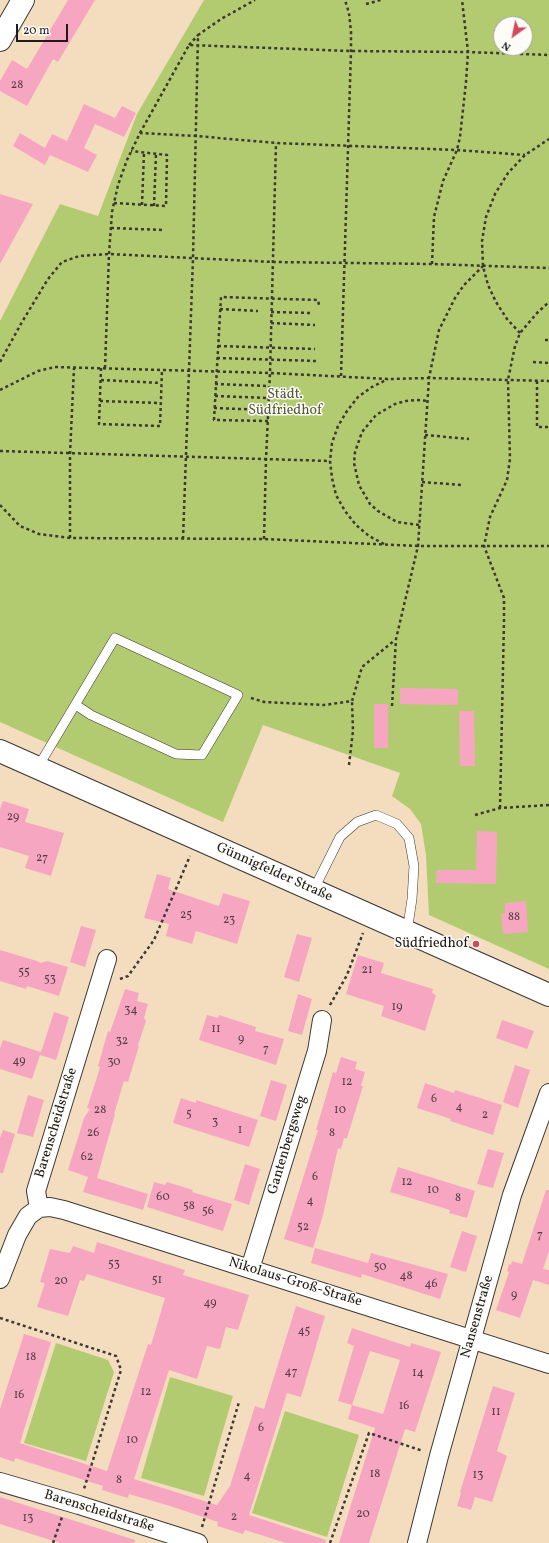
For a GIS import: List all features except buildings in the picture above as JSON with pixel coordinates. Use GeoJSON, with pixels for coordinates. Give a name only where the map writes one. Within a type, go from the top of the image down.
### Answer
{"type":"FeatureCollection","features":[{"type":"Feature","properties":{"kind":"street"},"geometry":{"type":"LineString","coordinates":[[0,40],[23,0]]}},
{"type":"Feature","properties":{"kind":"street","name":"Günnigfelder Straße"},"geometry":{"type":"LineString","coordinates":[[0,750],[313,891],[549,995]]}},
{"type":"Feature","properties":{"kind":"street","name":"Barenscheidstraße"},"geometry":{"type":"LineString","coordinates":[[39,1208],[36,1191],[107,958]]}},
{"type":"Feature","properties":{"kind":"street","name":"Gantenbergsweg"},"geometry":{"type":"LineString","coordinates":[[250,1269],[317,1051],[322,1020]]}},
{"type":"Feature","properties":{"kind":"street","name":"Nansenstraße"},"geometry":{"type":"LineString","coordinates":[[417,1543],[439,1456],[512,1195],[549,1094]]}},
{"type":"Feature","properties":{"kind":"street"},"geometry":{"type":"LineString","coordinates":[[0,1279],[17,1236],[28,1216],[39,1208]]}},
{"type":"Feature","properties":{"kind":"street","name":"Nikolaus-Groß-Straße"},"geometry":{"type":"LineString","coordinates":[[39,1208],[64,1210],[549,1364]]}},
{"type":"Feature","properties":{"kind":"street","name":"Barenscheidstraße"},"geometry":{"type":"LineString","coordinates":[[0,1482],[73,1503],[198,1543]]}},
{"type":"Feature","properties":{"kind":"lane"},"geometry":{"type":"LineString","coordinates":[[38,767],[115,638],[238,695],[202,755],[176,754],[91,714],[76,705]]}},
{"type":"Feature","properties":{"kind":"lane"},"geometry":{"type":"LineString","coordinates":[[313,891],[340,837],[357,822],[376,815],[397,824],[408,838],[414,866],[412,899],[407,932]]}},
{"type":"Feature","properties":{"kind":"path"},"geometry":{"type":"LineString","coordinates":[[105,368],[111,228],[118,185],[131,151],[189,45],[198,35],[221,19],[255,0]]}},
{"type":"Feature","properties":{"kind":"path"},"geometry":{"type":"LineString","coordinates":[[341,376],[351,51],[349,13],[345,0]]}},
{"type":"Feature","properties":{"kind":"path"},"geometry":{"type":"LineString","coordinates":[[366,4],[381,0]]}},
{"type":"Feature","properties":{"kind":"path"},"geometry":{"type":"LineString","coordinates":[[432,264],[434,217],[443,181],[457,150],[464,105],[468,52],[462,0]]}},
{"type":"Feature","properties":{"kind":"path"},"geometry":{"type":"LineString","coordinates":[[183,540],[193,258],[198,35]]}},
{"type":"Feature","properties":{"kind":"path"},"geometry":{"type":"LineString","coordinates":[[189,45],[351,51],[468,52],[549,55]]}},
{"type":"Feature","properties":{"kind":"path"},"geometry":{"type":"LineString","coordinates":[[140,133],[276,143],[457,150],[525,155]]}},
{"type":"Feature","properties":{"kind":"path"},"geometry":{"type":"LineString","coordinates":[[520,333],[507,319],[496,302],[488,285],[484,266],[482,241],[486,217],[495,194],[505,178],[525,155],[549,139]]}},
{"type":"Feature","properties":{"kind":"path"},"geometry":{"type":"LineString","coordinates":[[264,540],[276,143]]}},
{"type":"Feature","properties":{"kind":"path"},"geometry":{"type":"LineString","coordinates":[[114,203],[166,206],[167,155],[131,151]]}},
{"type":"Feature","properties":{"kind":"path"},"geometry":{"type":"LineString","coordinates":[[142,205],[144,153]]}},
{"type":"Feature","properties":{"kind":"path"},"geometry":{"type":"LineString","coordinates":[[154,206],[156,154]]}},
{"type":"Feature","properties":{"kind":"path"},"geometry":{"type":"LineString","coordinates":[[111,228],[164,230]]}},
{"type":"Feature","properties":{"kind":"path"},"geometry":{"type":"LineString","coordinates":[[0,362],[48,279],[62,262],[79,256],[109,254],[273,262],[432,264],[549,268]]}},
{"type":"Feature","properties":{"kind":"path"},"geometry":{"type":"LineString","coordinates":[[392,706],[396,639],[418,546],[429,378],[439,330],[455,298],[464,285],[484,266]]}},
{"type":"Feature","properties":{"kind":"path"},"geometry":{"type":"LineString","coordinates":[[268,421],[214,420],[221,297],[318,300],[319,305]]}},
{"type":"Feature","properties":{"kind":"path"},"geometry":{"type":"LineString","coordinates":[[500,808],[504,598],[484,546],[490,517],[507,480],[510,459],[508,380],[515,346],[520,333],[537,313],[549,302]]}},
{"type":"Feature","properties":{"kind":"path"},"geometry":{"type":"LineString","coordinates":[[220,309],[258,311]]}},
{"type":"Feature","properties":{"kind":"path"},"geometry":{"type":"LineString","coordinates":[[271,312],[312,313]]}},
{"type":"Feature","properties":{"kind":"path"},"geometry":{"type":"LineString","coordinates":[[271,323],[315,325]]}},
{"type":"Feature","properties":{"kind":"path"},"geometry":{"type":"LineString","coordinates":[[544,340],[549,340]]}},
{"type":"Feature","properties":{"kind":"path"},"geometry":{"type":"LineString","coordinates":[[218,346],[315,349]]}},
{"type":"Feature","properties":{"kind":"path"},"geometry":{"type":"LineString","coordinates":[[217,358],[317,361]]}},
{"type":"Feature","properties":{"kind":"path"},"geometry":{"type":"LineString","coordinates":[[533,362],[549,363]]}},
{"type":"Feature","properties":{"kind":"path"},"geometry":{"type":"LineString","coordinates":[[0,390],[38,371],[55,367],[270,373],[389,379],[429,378],[549,381]]}},
{"type":"Feature","properties":{"kind":"path"},"geometry":{"type":"LineString","coordinates":[[70,538],[70,454],[74,368]]}},
{"type":"Feature","properties":{"kind":"path"},"geometry":{"type":"LineString","coordinates":[[101,368],[99,424],[122,425],[160,426],[162,370]]}},
{"type":"Feature","properties":{"kind":"path"},"geometry":{"type":"LineString","coordinates":[[385,544],[369,536],[345,511],[336,495],[330,461],[332,443],[338,426],[347,411],[358,397],[372,387],[389,379]]}},
{"type":"Feature","properties":{"kind":"path"},"geometry":{"type":"LineString","coordinates":[[101,380],[161,383]]}},
{"type":"Feature","properties":{"kind":"path"},"geometry":{"type":"LineString","coordinates":[[537,381],[537,427],[549,427]]}},
{"type":"Feature","properties":{"kind":"path"},"geometry":{"type":"LineString","coordinates":[[215,384],[269,386]]}},
{"type":"Feature","properties":{"kind":"path"},"geometry":{"type":"LineString","coordinates":[[215,396],[269,398]]}},
{"type":"Feature","properties":{"kind":"path"},"geometry":{"type":"LineString","coordinates":[[100,401],[160,403]]}},
{"type":"Feature","properties":{"kind":"path"},"geometry":{"type":"LineString","coordinates":[[419,525],[408,524],[392,519],[378,511],[370,504],[359,485],[354,463],[355,452],[362,432],[369,422],[381,411],[395,404],[406,401],[428,401]]}},
{"type":"Feature","properties":{"kind":"path"},"geometry":{"type":"LineString","coordinates":[[214,408],[268,410]]}},
{"type":"Feature","properties":{"kind":"path"},"geometry":{"type":"LineString","coordinates":[[425,435],[469,439]]}},
{"type":"Feature","properties":{"kind":"path"},"geometry":{"type":"LineString","coordinates":[[0,451],[330,461]]}},
{"type":"Feature","properties":{"kind":"path"},"geometry":{"type":"LineString","coordinates":[[422,482],[462,484]]}},
{"type":"Feature","properties":{"kind":"path"},"geometry":{"type":"LineString","coordinates":[[0,505],[20,526],[39,534],[70,538],[264,540],[418,546],[549,546]]}},
{"type":"Feature","properties":{"kind":"path"},"geometry":{"type":"LineString","coordinates":[[349,765],[353,732],[352,701],[362,667],[396,639]]}},
{"type":"Feature","properties":{"kind":"path"},"geometry":{"type":"LineString","coordinates":[[238,695],[264,702],[324,705],[352,701]]}},
{"type":"Feature","properties":{"kind":"path"},"geometry":{"type":"LineString","coordinates":[[475,815],[500,808],[549,804]]}},
{"type":"Feature","properties":{"kind":"path"},"geometry":{"type":"LineString","coordinates":[[99,988],[128,976],[154,940],[197,839]]}},
{"type":"Feature","properties":{"kind":"path"},"geometry":{"type":"LineString","coordinates":[[322,1020],[347,975],[370,916]]}},
{"type":"Feature","properties":{"kind":"path"},"geometry":{"type":"LineString","coordinates":[[0,1318],[116,1356],[121,1370],[73,1503],[53,1543]]}},
{"type":"Feature","properties":{"kind":"path"},"geometry":{"type":"LineString","coordinates":[[198,1543],[239,1402]]}},
{"type":"Feature","properties":{"kind":"path"},"geometry":{"type":"LineString","coordinates":[[330,1543],[369,1433],[439,1456]]}},
{"type":"Feature","properties":{"kind":"green space","name":"Städt. Südfriedhof"},"geometry":{"type":"Polygon","coordinates":[[[204,0],[549,0],[549,969],[429,915],[426,855],[421,824],[410,809],[392,796],[400,773],[263,725],[223,822],[0,722],[0,321],[60,204],[98,216],[137,114],[204,0]]]}},
{"type":"Feature","properties":{"kind":"green space"},"geometry":{"type":"Polygon","coordinates":[[[56,1343],[108,1360],[114,1372],[86,1461],[24,1443],[56,1343]]]}},
{"type":"Feature","properties":{"kind":"green space"},"geometry":{"type":"Polygon","coordinates":[[[170,1377],[233,1396],[204,1496],[141,1478],[170,1377]]]}},
{"type":"Feature","properties":{"kind":"green space"},"geometry":{"type":"Polygon","coordinates":[[[285,1411],[359,1435],[327,1537],[252,1513],[285,1411]]]}},
{"type":"Feature","properties":{"kind":"place","name":"Südfriedhof"},"geometry":{"type":"Point","coordinates":[476,944]}}]}
